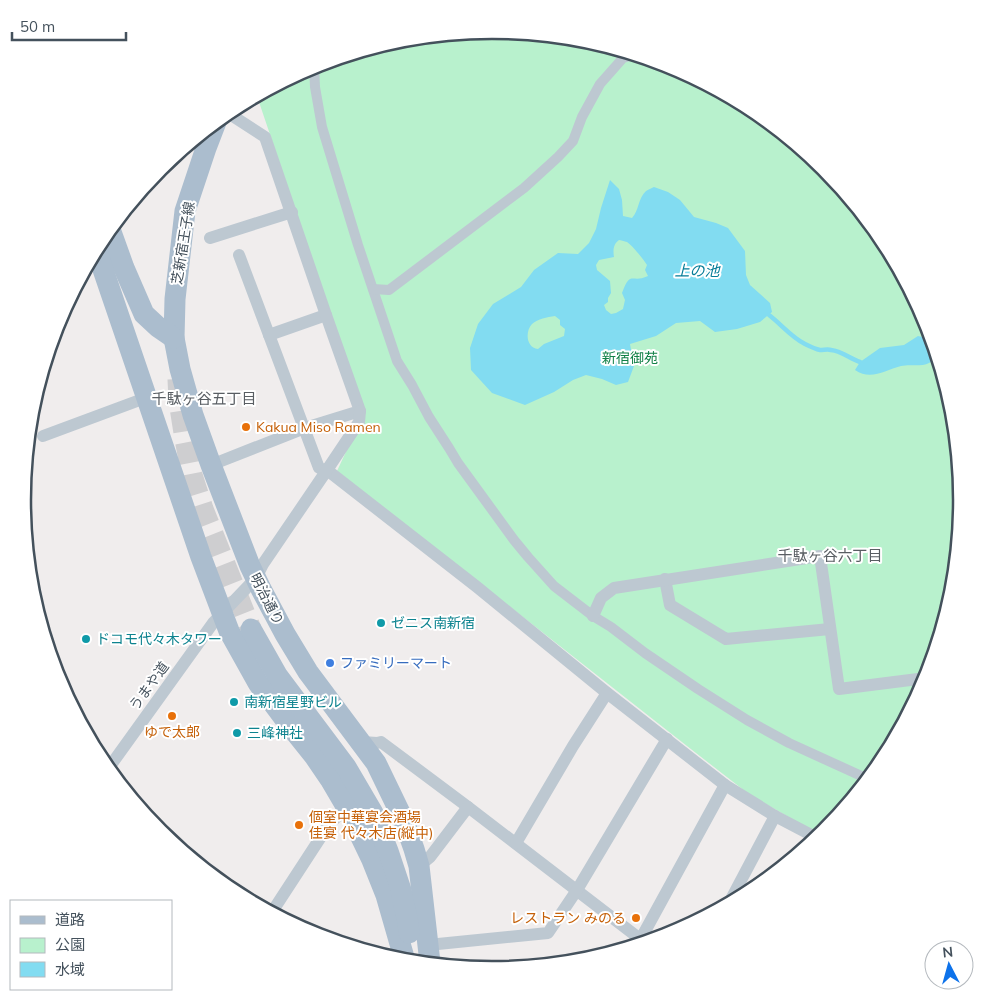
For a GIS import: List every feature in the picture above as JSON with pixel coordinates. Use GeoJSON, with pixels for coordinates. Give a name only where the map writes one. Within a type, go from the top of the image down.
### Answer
{"type":"FeatureCollection","features":[{"type":"Feature","properties":{"kind":"main road","name":"芝新宿王子線"},"geometry":{"type":"LineString","coordinates":[[174,338],[175,299],[185,211],[211,135]]}},
{"type":"Feature","properties":{"kind":"main road"},"geometry":{"type":"LineString","coordinates":[[113,238],[144,314],[174,338]]}},
{"type":"Feature","properties":{"kind":"main road"},"geometry":{"type":"LineString","coordinates":[[100,259],[201,557],[229,631],[258,683],[316,757],[347,808],[372,860],[386,895],[402,952]]}},
{"type":"Feature","properties":{"kind":"main road","name":"明治通り"},"geometry":{"type":"LineString","coordinates":[[174,338],[182,378],[193,415],[250,566],[285,634],[308,672],[376,762],[396,804],[419,866],[429,954]]}},
{"type":"Feature","properties":{"kind":"main road"},"geometry":{"type":"LineString","coordinates":[[251,629],[277,675],[346,767],[373,813],[401,890],[408,923],[411,954]]}},
{"type":"Feature","properties":{"kind":"street"},"geometry":{"type":"LineString","coordinates":[[374,289],[388,290],[524,188],[558,157],[574,141],[582,117],[600,84],[622,59]]}},
{"type":"Feature","properties":{"kind":"street"},"geometry":{"type":"LineString","coordinates":[[314,75],[322,127],[358,245],[397,361],[458,463],[504,527],[554,586],[645,653],[747,720],[861,776]]}},
{"type":"Feature","properties":{"kind":"street"},"geometry":{"type":"LineString","coordinates":[[211,465],[305,428],[360,410],[266,137],[236,117]]}},
{"type":"Feature","properties":{"kind":"street"},"geometry":{"type":"LineString","coordinates":[[210,238],[292,212]]}},
{"type":"Feature","properties":{"kind":"street"},"geometry":{"type":"LineString","coordinates":[[239,255],[319,468],[328,470],[725,785],[775,816],[809,834]]}},
{"type":"Feature","properties":{"kind":"street"},"geometry":{"type":"LineString","coordinates":[[269,335],[326,315]]}},
{"type":"Feature","properties":{"kind":"street"},"geometry":{"type":"LineString","coordinates":[[43,436],[148,398]]}},
{"type":"Feature","properties":{"kind":"street","name":"うまや道"},"geometry":{"type":"LineString","coordinates":[[113,761],[207,631],[256,578],[263,564],[359,422],[360,410]]}},
{"type":"Feature","properties":{"kind":"street"},"geometry":{"type":"LineString","coordinates":[[593,616],[601,598],[614,588],[820,556],[839,689],[917,679]]}},
{"type":"Feature","properties":{"kind":"street"},"geometry":{"type":"LineString","coordinates":[[665,579],[670,605],[726,639],[830,629]]}},
{"type":"Feature","properties":{"kind":"street"},"geometry":{"type":"LineString","coordinates":[[516,843],[573,746],[607,693]]}},
{"type":"Feature","properties":{"kind":"street"},"geometry":{"type":"LineString","coordinates":[[429,954],[548,933],[577,890],[667,739]]}},
{"type":"Feature","properties":{"kind":"street"},"geometry":{"type":"LineString","coordinates":[[362,742],[381,742],[516,843],[635,937]]}},
{"type":"Feature","properties":{"kind":"street"},"geometry":{"type":"LineString","coordinates":[[645,934],[725,785]]}},
{"type":"Feature","properties":{"kind":"street"},"geometry":{"type":"LineString","coordinates":[[419,866],[430,857],[468,807]]}},
{"type":"Feature","properties":{"kind":"street"},"geometry":{"type":"LineString","coordinates":[[276,906],[330,823],[347,808]]}},
{"type":"Feature","properties":{"kind":"street"},"geometry":{"type":"LineString","coordinates":[[736,891],[775,816]]}},
{"type":"Feature","properties":{"kind":"green space","name":"新宿御苑"},"geometry":{"type":"Polygon","coordinates":[[[492,39],[552,43],[611,55],[668,74],[696,87],[748,117],[772,134],[818,174],[858,220],[875,244],[905,296],[918,324],[937,381],[944,410],[952,470],[953,500],[949,560],[944,590],[937,619],[918,676],[905,704],[875,756],[858,780],[813,831],[750,795],[337,471],[364,413],[259,103],[316,74],[373,55],[432,43],[492,39]]]}},
{"type":"Feature","properties":{"kind":"water","name":"上の池"},"geometry":{"type":"Polygon","coordinates":[[[610,180],[619,189],[623,216],[632,218],[643,194],[654,187],[668,192],[680,200],[694,217],[728,228],[745,251],[746,275],[750,285],[770,303],[772,312],[760,322],[737,329],[715,332],[700,321],[676,323],[656,336],[630,344],[634,366],[628,382],[616,385],[586,375],[525,405],[492,393],[471,370],[470,348],[478,324],[493,304],[521,287],[534,270],[558,253],[578,254],[589,243],[596,229],[610,180]],[[619,240],[615,246],[614,257],[599,260],[596,265],[597,270],[610,281],[611,293],[608,302],[604,305],[611,314],[623,309],[625,300],[622,293],[627,281],[632,278],[638,279],[648,276],[645,270],[647,265],[641,256],[627,242],[619,240]],[[555,316],[532,324],[528,331],[528,339],[531,346],[538,349],[544,344],[564,336],[565,329],[560,325],[560,320],[555,316]]]}},
{"type":"Feature","properties":{"kind":"water"},"geometry":{"type":"Polygon","coordinates":[[[918,336],[923,338],[931,361],[923,365],[901,366],[872,375],[855,370],[860,362],[880,348],[904,345],[918,336]]]}},
{"type":"Feature","properties":{"kind":"waterway"},"geometry":{"type":"LineString","coordinates":[[769,315],[795,338],[805,344],[820,350],[839,352],[860,362]]}},
{"type":"Feature","properties":{"kind":"tunnel"},"geometry":{"type":"LineString","coordinates":[[178,379],[179,401],[192,475],[203,509],[251,629]]}},
{"type":"Feature","properties":{"kind":"place","name":"Kakua Miso Ramen"},"geometry":{"type":"Point","coordinates":[246,427]}},
{"type":"Feature","properties":{"kind":"place","name":"ゼニス南新宿"},"geometry":{"type":"Point","coordinates":[381,623]}},
{"type":"Feature","properties":{"kind":"place","name":"ドコモ代々木タワー"},"geometry":{"type":"Point","coordinates":[86,639]}},
{"type":"Feature","properties":{"kind":"place","name":"ファミリーマート"},"geometry":{"type":"Point","coordinates":[330,663]}},
{"type":"Feature","properties":{"kind":"place","name":"南新宿星野ビル"},"geometry":{"type":"Point","coordinates":[234,702]}},
{"type":"Feature","properties":{"kind":"place","name":"ゆで太郎"},"geometry":{"type":"Point","coordinates":[172,716]}},
{"type":"Feature","properties":{"kind":"place","name":"三峰神社"},"geometry":{"type":"Point","coordinates":[237,733]}},
{"type":"Feature","properties":{"kind":"place","name":"個室中華宴会酒場 佳宴 代々木店(縦中)"},"geometry":{"type":"Point","coordinates":[299,825]}},
{"type":"Feature","properties":{"kind":"place","name":"レストラン みのる"},"geometry":{"type":"Point","coordinates":[636,918]}},
{"type":"Feature","properties":{"kind":"district","name":"千駄ヶ谷五丁目"},"geometry":{"type":"Point","coordinates":[204,399]}},
{"type":"Feature","properties":{"kind":"district","name":"千駄ヶ谷六丁目"},"geometry":{"type":"Point","coordinates":[830,556]}}]}
